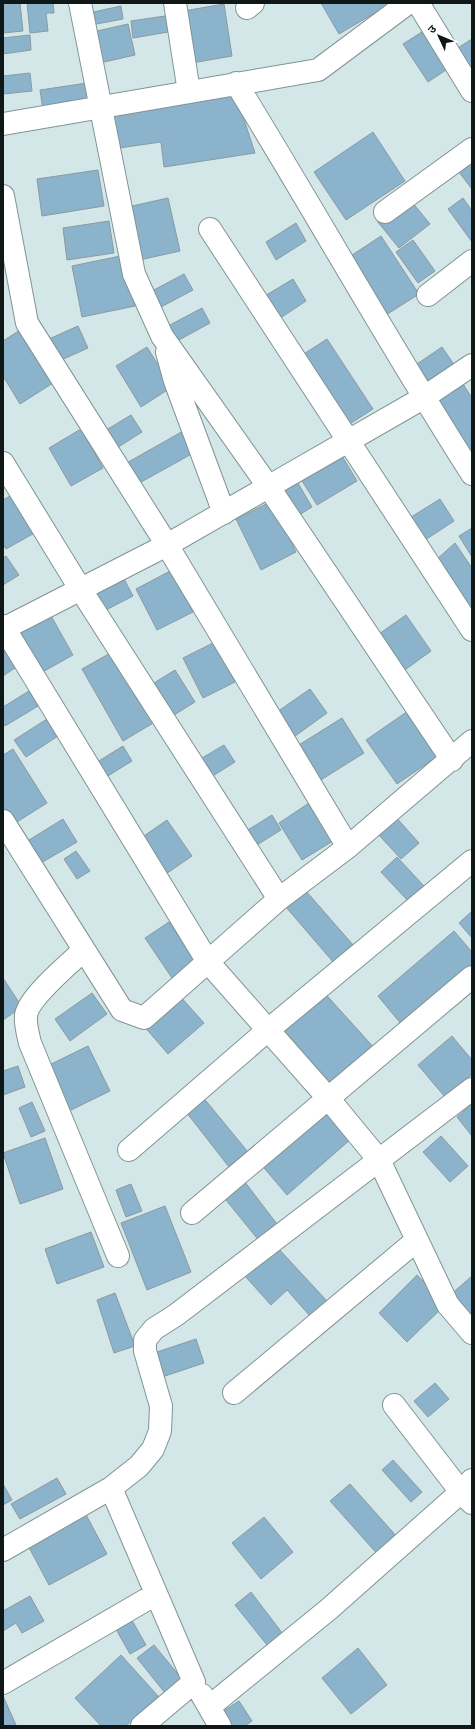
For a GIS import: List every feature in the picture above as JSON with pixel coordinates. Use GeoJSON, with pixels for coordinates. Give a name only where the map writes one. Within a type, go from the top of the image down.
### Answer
{"type":"FeatureCollection","features":[{"type":"Feature","properties":{"kind":"street"},"geometry":{"type":"LineString","coordinates":[[80,3],[134,274],[162,336],[175,381],[224,513]]}},
{"type":"Feature","properties":{"kind":"street"},"geometry":{"type":"LineString","coordinates":[[175,3],[189,92]]}},
{"type":"Feature","properties":{"kind":"street"},"geometry":{"type":"LineString","coordinates":[[3,124],[318,70],[408,3]]}},
{"type":"Feature","properties":{"kind":"street"},"geometry":{"type":"LineString","coordinates":[[418,3],[472,91]]}},
{"type":"Feature","properties":{"kind":"street"},"geometry":{"type":"LineString","coordinates":[[236,83],[296,181],[423,398],[472,474]]}},
{"type":"Feature","properties":{"kind":"street"},"geometry":{"type":"LineString","coordinates":[[385,212],[472,149]]}},
{"type":"Feature","properties":{"kind":"street"},"geometry":{"type":"LineString","coordinates":[[3,196],[27,323],[167,545],[348,847]]}},
{"type":"Feature","properties":{"kind":"street"},"geometry":{"type":"LineString","coordinates":[[210,229],[472,630]]}},
{"type":"Feature","properties":{"kind":"street"},"geometry":{"type":"LineString","coordinates":[[428,295],[472,261]]}},
{"type":"Feature","properties":{"kind":"street"},"geometry":{"type":"LineString","coordinates":[[162,336],[268,486],[452,760]]}},
{"type":"Feature","properties":{"kind":"street"},"geometry":{"type":"LineString","coordinates":[[472,365],[423,398],[167,545],[81,590],[3,627],[208,962],[328,1098],[379,1160],[448,1305],[472,1332]]}},
{"type":"Feature","properties":{"kind":"street"},"geometry":{"type":"LineString","coordinates":[[3,463],[81,590],[279,899]]}},
{"type":"Feature","properties":{"kind":"street"},"geometry":{"type":"LineString","coordinates":[[3,821],[122,1010],[144,1018],[279,899],[348,847],[472,742]]}},
{"type":"Feature","properties":{"kind":"street"},"geometry":{"type":"LineString","coordinates":[[129,1150],[268,1030],[472,861]]}},
{"type":"Feature","properties":{"kind":"street"},"geometry":{"type":"LineString","coordinates":[[84,950],[35,999],[26,1014],[26,1029],[30,1043],[118,1256]]}},
{"type":"Feature","properties":{"kind":"street"},"geometry":{"type":"LineString","coordinates":[[192,1213],[472,977]]}},
{"type":"Feature","properties":{"kind":"street"},"geometry":{"type":"LineString","coordinates":[[3,1550],[111,1488],[138,1466],[152,1450],[160,1431],[162,1406],[145,1351],[145,1340],[154,1330],[176,1315],[472,1089]]}},
{"type":"Feature","properties":{"kind":"street"},"geometry":{"type":"LineString","coordinates":[[234,1393],[417,1240]]}},
{"type":"Feature","properties":{"kind":"street"},"geometry":{"type":"LineString","coordinates":[[210,1707],[468,1492],[394,1405]]}},
{"type":"Feature","properties":{"kind":"street"},"geometry":{"type":"LineString","coordinates":[[111,1488],[194,1682],[220,1726]]}},
{"type":"Feature","properties":{"kind":"street"},"geometry":{"type":"LineString","coordinates":[[3,1684],[156,1594]]}},
{"type":"Feature","properties":{"kind":"street"},"geometry":{"type":"LineString","coordinates":[[142,1726],[194,1682]]}},
{"type":"Feature","properties":{"kind":"building"},"geometry":{"type":"Polygon","coordinates":[[[3,3],[20,3],[23,31],[3,33],[3,3]]]}},
{"type":"Feature","properties":{"kind":"building"},"geometry":{"type":"Polygon","coordinates":[[[27,3],[53,3],[54,13],[46,13],[48,31],[30,33],[27,3]]]}},
{"type":"Feature","properties":{"kind":"building"},"geometry":{"type":"Polygon","coordinates":[[[321,3],[392,3],[339,34],[321,3]]]}},
{"type":"Feature","properties":{"kind":"building"},"geometry":{"type":"Polygon","coordinates":[[[224,4],[232,56],[186,64],[178,12],[224,4]]]}},
{"type":"Feature","properties":{"kind":"building"},"geometry":{"type":"Polygon","coordinates":[[[121,6],[123,19],[91,25],[89,13],[121,6]]]}},
{"type":"Feature","properties":{"kind":"building"},"geometry":{"type":"Polygon","coordinates":[[[172,15],[174,31],[133,38],[131,21],[172,15]]]}},
{"type":"Feature","properties":{"kind":"building"},"geometry":{"type":"Polygon","coordinates":[[[128,24],[135,55],[100,63],[93,32],[128,24]]]}},
{"type":"Feature","properties":{"kind":"building"},"geometry":{"type":"Polygon","coordinates":[[[425,30],[449,68],[428,82],[403,44],[425,30]]]}},
{"type":"Feature","properties":{"kind":"building"},"geometry":{"type":"Polygon","coordinates":[[[30,35],[31,50],[3,54],[3,38],[30,35]]]}},
{"type":"Feature","properties":{"kind":"building"},"geometry":{"type":"Polygon","coordinates":[[[472,39],[472,74],[456,49],[472,39]]]}},
{"type":"Feature","properties":{"kind":"building"},"geometry":{"type":"Polygon","coordinates":[[[30,73],[32,91],[3,94],[3,76],[30,73]]]}},
{"type":"Feature","properties":{"kind":"building"},"geometry":{"type":"Polygon","coordinates":[[[87,83],[90,103],[43,110],[40,90],[87,83]]]}},
{"type":"Feature","properties":{"kind":"building"},"geometry":{"type":"Polygon","coordinates":[[[236,95],[255,153],[164,167],[161,142],[112,149],[104,113],[236,95]]]}},
{"type":"Feature","properties":{"kind":"building"},"geometry":{"type":"Polygon","coordinates":[[[373,132],[405,181],[346,220],[314,172],[373,132]]]}},
{"type":"Feature","properties":{"kind":"building"},"geometry":{"type":"Polygon","coordinates":[[[472,154],[472,189],[455,167],[472,154]]]}},
{"type":"Feature","properties":{"kind":"building"},"geometry":{"type":"Polygon","coordinates":[[[98,170],[104,206],[42,216],[37,179],[98,170]]]}},
{"type":"Feature","properties":{"kind":"building"},"geometry":{"type":"Polygon","coordinates":[[[407,196],[430,224],[399,248],[377,221],[407,196]]]}},
{"type":"Feature","properties":{"kind":"building"},"geometry":{"type":"Polygon","coordinates":[[[168,198],[180,251],[135,261],[123,208],[168,198]]]}},
{"type":"Feature","properties":{"kind":"building"},"geometry":{"type":"Polygon","coordinates":[[[463,198],[472,211],[472,242],[448,209],[463,198]]]}},
{"type":"Feature","properties":{"kind":"building"},"geometry":{"type":"Polygon","coordinates":[[[109,221],[114,253],[67,260],[63,228],[109,221]]]}},
{"type":"Feature","properties":{"kind":"building"},"geometry":{"type":"Polygon","coordinates":[[[296,223],[306,241],[276,260],[266,242],[296,223]]]}},
{"type":"Feature","properties":{"kind":"building"},"geometry":{"type":"Polygon","coordinates":[[[381,236],[419,294],[386,315],[349,257],[381,236]]]}},
{"type":"Feature","properties":{"kind":"building"},"geometry":{"type":"Polygon","coordinates":[[[413,240],[435,271],[418,283],[396,252],[413,240]]]}},
{"type":"Feature","properties":{"kind":"building"},"geometry":{"type":"Polygon","coordinates":[[[125,255],[135,306],[82,317],[72,266],[125,255]]]}},
{"type":"Feature","properties":{"kind":"building"},"geometry":{"type":"Polygon","coordinates":[[[184,274],[193,290],[161,307],[152,291],[184,274]]]}},
{"type":"Feature","properties":{"kind":"building"},"geometry":{"type":"Polygon","coordinates":[[[293,279],[306,301],[273,323],[258,300],[293,279]]]}},
{"type":"Feature","properties":{"kind":"building"},"geometry":{"type":"Polygon","coordinates":[[[202,308],[210,323],[177,341],[168,326],[202,308]]]}},
{"type":"Feature","properties":{"kind":"building"},"geometry":{"type":"Polygon","coordinates":[[[78,326],[88,348],[59,361],[49,339],[78,326]]]}},
{"type":"Feature","properties":{"kind":"building"},"geometry":{"type":"Polygon","coordinates":[[[20,330],[53,383],[20,404],[3,376],[3,341],[20,330]]]}},
{"type":"Feature","properties":{"kind":"building"},"geometry":{"type":"Polygon","coordinates":[[[327,339],[373,409],[342,429],[296,359],[327,339]]]}},
{"type":"Feature","properties":{"kind":"building"},"geometry":{"type":"Polygon","coordinates":[[[147,347],[172,387],[141,407],[116,366],[147,347]]]}},
{"type":"Feature","properties":{"kind":"building"},"geometry":{"type":"Polygon","coordinates":[[[442,347],[455,366],[424,387],[411,368],[442,347]]]}},
{"type":"Feature","properties":{"kind":"building"},"geometry":{"type":"Polygon","coordinates":[[[461,381],[472,398],[472,457],[429,400],[461,381]]]}},
{"type":"Feature","properties":{"kind":"building"},"geometry":{"type":"Polygon","coordinates":[[[131,415],[142,432],[109,453],[98,435],[131,415]]]}},
{"type":"Feature","properties":{"kind":"building"},"geometry":{"type":"Polygon","coordinates":[[[81,429],[103,468],[71,486],[49,448],[81,429]]]}},
{"type":"Feature","properties":{"kind":"building"},"geometry":{"type":"Polygon","coordinates":[[[185,430],[197,451],[134,486],[123,465],[185,430]]]}},
{"type":"Feature","properties":{"kind":"building"},"geometry":{"type":"Polygon","coordinates":[[[339,451],[357,481],[317,505],[299,476],[339,451]]]}},
{"type":"Feature","properties":{"kind":"building"},"geometry":{"type":"Polygon","coordinates":[[[295,478],[312,507],[291,520],[273,491],[295,478]]]}},
{"type":"Feature","properties":{"kind":"building"},"geometry":{"type":"Polygon","coordinates":[[[17,492],[38,531],[6,549],[3,544],[3,500],[17,492]]]}},
{"type":"Feature","properties":{"kind":"building"},"geometry":{"type":"Polygon","coordinates":[[[440,499],[454,521],[422,542],[408,519],[440,499]]]}},
{"type":"Feature","properties":{"kind":"building"},"geometry":{"type":"Polygon","coordinates":[[[272,501],[296,552],[261,570],[236,519],[272,501]]]}},
{"type":"Feature","properties":{"kind":"building"},"geometry":{"type":"Polygon","coordinates":[[[472,528],[472,557],[459,536],[472,528]]]}},
{"type":"Feature","properties":{"kind":"building"},"geometry":{"type":"Polygon","coordinates":[[[455,543],[472,568],[472,616],[436,560],[455,543]]]}},
{"type":"Feature","properties":{"kind":"building"},"geometry":{"type":"Polygon","coordinates":[[[6,556],[19,575],[3,585],[3,558],[6,556]]]}},
{"type":"Feature","properties":{"kind":"building"},"geometry":{"type":"Polygon","coordinates":[[[172,570],[193,612],[157,630],[136,589],[172,570]]]}},
{"type":"Feature","properties":{"kind":"building"},"geometry":{"type":"Polygon","coordinates":[[[122,575],[133,596],[100,613],[89,592],[122,575]]]}},
{"type":"Feature","properties":{"kind":"building"},"geometry":{"type":"Polygon","coordinates":[[[50,614],[73,655],[39,674],[16,633],[50,614]]]}},
{"type":"Feature","properties":{"kind":"building"},"geometry":{"type":"Polygon","coordinates":[[[406,615],[431,651],[402,672],[376,636],[406,615]]]}},
{"type":"Feature","properties":{"kind":"building"},"geometry":{"type":"Polygon","coordinates":[[[215,642],[235,682],[203,698],[183,658],[215,642]]]}},
{"type":"Feature","properties":{"kind":"building"},"geometry":{"type":"Polygon","coordinates":[[[3,648],[15,668],[3,676],[3,648]]]}},
{"type":"Feature","properties":{"kind":"building"},"geometry":{"type":"Polygon","coordinates":[[[114,651],[155,722],[123,741],[82,669],[114,651]]]}},
{"type":"Feature","properties":{"kind":"building"},"geometry":{"type":"Polygon","coordinates":[[[175,670],[195,702],[174,715],[154,683],[175,670]]]}},
{"type":"Feature","properties":{"kind":"building"},"geometry":{"type":"Polygon","coordinates":[[[310,689],[327,713],[291,739],[274,714],[310,689]]]}},
{"type":"Feature","properties":{"kind":"building"},"geometry":{"type":"Polygon","coordinates":[[[29,691],[38,706],[5,726],[3,722],[3,707],[29,691]]]}},
{"type":"Feature","properties":{"kind":"building"},"geometry":{"type":"Polygon","coordinates":[[[408,711],[438,756],[397,784],[366,740],[408,711]]]}},
{"type":"Feature","properties":{"kind":"building"},"geometry":{"type":"Polygon","coordinates":[[[342,718],[364,753],[316,783],[294,748],[342,718]]]}},
{"type":"Feature","properties":{"kind":"building"},"geometry":{"type":"Polygon","coordinates":[[[47,719],[58,736],[26,757],[14,740],[47,719]]]}},
{"type":"Feature","properties":{"kind":"building"},"geometry":{"type":"Polygon","coordinates":[[[224,745],[235,762],[208,779],[197,761],[224,745]]]}},
{"type":"Feature","properties":{"kind":"building"},"geometry":{"type":"Polygon","coordinates":[[[123,746],[132,761],[103,779],[94,764],[123,746]]]}},
{"type":"Feature","properties":{"kind":"building"},"geometry":{"type":"Polygon","coordinates":[[[13,749],[47,803],[9,827],[3,817],[3,755],[13,749]]]}},
{"type":"Feature","properties":{"kind":"building"},"geometry":{"type":"Polygon","coordinates":[[[309,803],[333,841],[302,860],[279,823],[309,803]]]}},
{"type":"Feature","properties":{"kind":"building"},"geometry":{"type":"Polygon","coordinates":[[[272,815],[281,830],[252,848],[243,833],[272,815]]]}},
{"type":"Feature","properties":{"kind":"building"},"geometry":{"type":"Polygon","coordinates":[[[394,815],[419,843],[401,859],[376,832],[394,815]]]}},
{"type":"Feature","properties":{"kind":"building"},"geometry":{"type":"Polygon","coordinates":[[[63,819],[77,842],[34,867],[21,845],[63,819]]]}},
{"type":"Feature","properties":{"kind":"building"},"geometry":{"type":"Polygon","coordinates":[[[167,820],[192,856],[163,876],[138,840],[167,820]]]}},
{"type":"Feature","properties":{"kind":"building"},"geometry":{"type":"Polygon","coordinates":[[[76,851],[90,871],[77,879],[64,859],[76,851]]]}},
{"type":"Feature","properties":{"kind":"building"},"geometry":{"type":"Polygon","coordinates":[[[397,857],[424,886],[408,901],[381,872],[397,857]]]}},
{"type":"Feature","properties":{"kind":"building"},"geometry":{"type":"Polygon","coordinates":[[[305,890],[354,946],[334,963],[285,906],[305,890]]]}},
{"type":"Feature","properties":{"kind":"building"},"geometry":{"type":"Polygon","coordinates":[[[472,911],[472,938],[459,923],[472,911]]]}},
{"type":"Feature","properties":{"kind":"building"},"geometry":{"type":"Polygon","coordinates":[[[169,922],[196,962],[172,978],[145,938],[169,922]]]}},
{"type":"Feature","properties":{"kind":"building"},"geometry":{"type":"Polygon","coordinates":[[[454,931],[472,952],[472,965],[402,1025],[378,996],[454,931]]]}},
{"type":"Feature","properties":{"kind":"building"},"geometry":{"type":"Polygon","coordinates":[[[3,978],[22,1007],[3,1020],[3,978]]]}},
{"type":"Feature","properties":{"kind":"building"},"geometry":{"type":"Polygon","coordinates":[[[320,988],[377,1051],[329,1094],[273,1031],[320,988]]]}},
{"type":"Feature","properties":{"kind":"building"},"geometry":{"type":"Polygon","coordinates":[[[92,993],[107,1014],[70,1041],[55,1019],[92,993]]]}},
{"type":"Feature","properties":{"kind":"building"},"geometry":{"type":"Polygon","coordinates":[[[178,994],[204,1023],[168,1054],[143,1025],[178,994]]]}},
{"type":"Feature","properties":{"kind":"building"},"geometry":{"type":"Polygon","coordinates":[[[452,1036],[472,1060],[472,1074],[445,1097],[418,1065],[452,1036]]]}},
{"type":"Feature","properties":{"kind":"building"},"geometry":{"type":"Polygon","coordinates":[[[88,1046],[110,1091],[67,1112],[45,1067],[88,1046]]]}},
{"type":"Feature","properties":{"kind":"building"},"geometry":{"type":"Polygon","coordinates":[[[18,1066],[25,1087],[3,1095],[3,1071],[18,1066]]]}},
{"type":"Feature","properties":{"kind":"building"},"geometry":{"type":"Polygon","coordinates":[[[202,1096],[248,1152],[229,1167],[183,1108],[202,1096]]]}},
{"type":"Feature","properties":{"kind":"building"},"geometry":{"type":"Polygon","coordinates":[[[32,1102],[45,1131],[31,1137],[19,1108],[32,1102]]]}},
{"type":"Feature","properties":{"kind":"building"},"geometry":{"type":"Polygon","coordinates":[[[472,1104],[472,1136],[457,1117],[472,1104]]]}},
{"type":"Feature","properties":{"kind":"building"},"geometry":{"type":"Polygon","coordinates":[[[323,1107],[351,1139],[287,1195],[259,1162],[323,1107]]]}},
{"type":"Feature","properties":{"kind":"building"},"geometry":{"type":"Polygon","coordinates":[[[441,1136],[468,1166],[450,1182],[423,1152],[441,1136]]]}},
{"type":"Feature","properties":{"kind":"building"},"geometry":{"type":"Polygon","coordinates":[[[45,1138],[63,1189],[20,1204],[3,1153],[45,1138]]]}},
{"type":"Feature","properties":{"kind":"building"},"geometry":{"type":"Polygon","coordinates":[[[241,1177],[277,1224],[260,1242],[222,1195],[241,1177]]]}},
{"type":"Feature","properties":{"kind":"building"},"geometry":{"type":"Polygon","coordinates":[[[131,1184],[142,1211],[126,1217],[116,1190],[131,1184]]]}},
{"type":"Feature","properties":{"kind":"building"},"geometry":{"type":"Polygon","coordinates":[[[165,1206],[191,1272],[147,1290],[121,1223],[165,1206]]]}},
{"type":"Feature","properties":{"kind":"building"},"geometry":{"type":"Polygon","coordinates":[[[91,1232],[104,1267],[57,1284],[45,1249],[91,1232]]]}},
{"type":"Feature","properties":{"kind":"building"},"geometry":{"type":"Polygon","coordinates":[[[276,1246],[327,1301],[310,1316],[287,1290],[271,1305],[244,1275],[276,1246]]]}},
{"type":"Feature","properties":{"kind":"building"},"geometry":{"type":"Polygon","coordinates":[[[417,1275],[446,1304],[407,1342],[379,1313],[417,1275]]]}},
{"type":"Feature","properties":{"kind":"building"},"geometry":{"type":"Polygon","coordinates":[[[472,1276],[472,1325],[448,1297],[472,1276]]]}},
{"type":"Feature","properties":{"kind":"building"},"geometry":{"type":"Polygon","coordinates":[[[115,1293],[135,1346],[114,1353],[97,1300],[115,1293]]]}},
{"type":"Feature","properties":{"kind":"building"},"geometry":{"type":"Polygon","coordinates":[[[196,1339],[204,1363],[162,1377],[154,1353],[196,1339]]]}},
{"type":"Feature","properties":{"kind":"building"},"geometry":{"type":"Polygon","coordinates":[[[435,1383],[449,1399],[428,1417],[414,1401],[435,1383]]]}},
{"type":"Feature","properties":{"kind":"building"},"geometry":{"type":"Polygon","coordinates":[[[393,1460],[422,1492],[411,1502],[382,1470],[393,1460]]]}},
{"type":"Feature","properties":{"kind":"building"},"geometry":{"type":"Polygon","coordinates":[[[57,1478],[66,1494],[20,1519],[11,1504],[57,1478]]]}},
{"type":"Feature","properties":{"kind":"building"},"geometry":{"type":"Polygon","coordinates":[[[3,1484],[12,1500],[3,1505],[3,1484]]]}},
{"type":"Feature","properties":{"kind":"building"},"geometry":{"type":"Polygon","coordinates":[[[350,1484],[399,1539],[380,1557],[330,1501],[350,1484]]]}},
{"type":"Feature","properties":{"kind":"building"},"geometry":{"type":"Polygon","coordinates":[[[83,1509],[107,1554],[49,1585],[25,1540],[83,1509]]]}},
{"type":"Feature","properties":{"kind":"building"},"geometry":{"type":"Polygon","coordinates":[[[264,1517],[293,1552],[261,1579],[232,1543],[264,1517]]]}},
{"type":"Feature","properties":{"kind":"building"},"geometry":{"type":"Polygon","coordinates":[[[251,1592],[286,1638],[271,1650],[235,1605],[251,1592]]]}},
{"type":"Feature","properties":{"kind":"building"},"geometry":{"type":"Polygon","coordinates":[[[30,1596],[44,1621],[22,1633],[16,1623],[3,1631],[3,1611],[30,1596]]]}},
{"type":"Feature","properties":{"kind":"building"},"geometry":{"type":"Polygon","coordinates":[[[129,1615],[146,1645],[130,1654],[113,1624],[129,1615]]]}},
{"type":"Feature","properties":{"kind":"building"},"geometry":{"type":"Polygon","coordinates":[[[154,1645],[182,1679],[165,1693],[137,1658],[154,1645]]]}},
{"type":"Feature","properties":{"kind":"building"},"geometry":{"type":"Polygon","coordinates":[[[358,1648],[387,1685],[351,1714],[322,1678],[358,1648]]]}},
{"type":"Feature","properties":{"kind":"building"},"geometry":{"type":"Polygon","coordinates":[[[121,1655],[158,1696],[126,1726],[101,1726],[75,1698],[121,1655]]]}},
{"type":"Feature","properties":{"kind":"building"},"geometry":{"type":"Polygon","coordinates":[[[3,1696],[16,1725],[14,1726],[3,1726],[3,1696]]]}},
{"type":"Feature","properties":{"kind":"building"},"geometry":{"type":"Polygon","coordinates":[[[239,1701],[252,1721],[245,1726],[227,1726],[219,1714],[239,1701]]]}}]}
